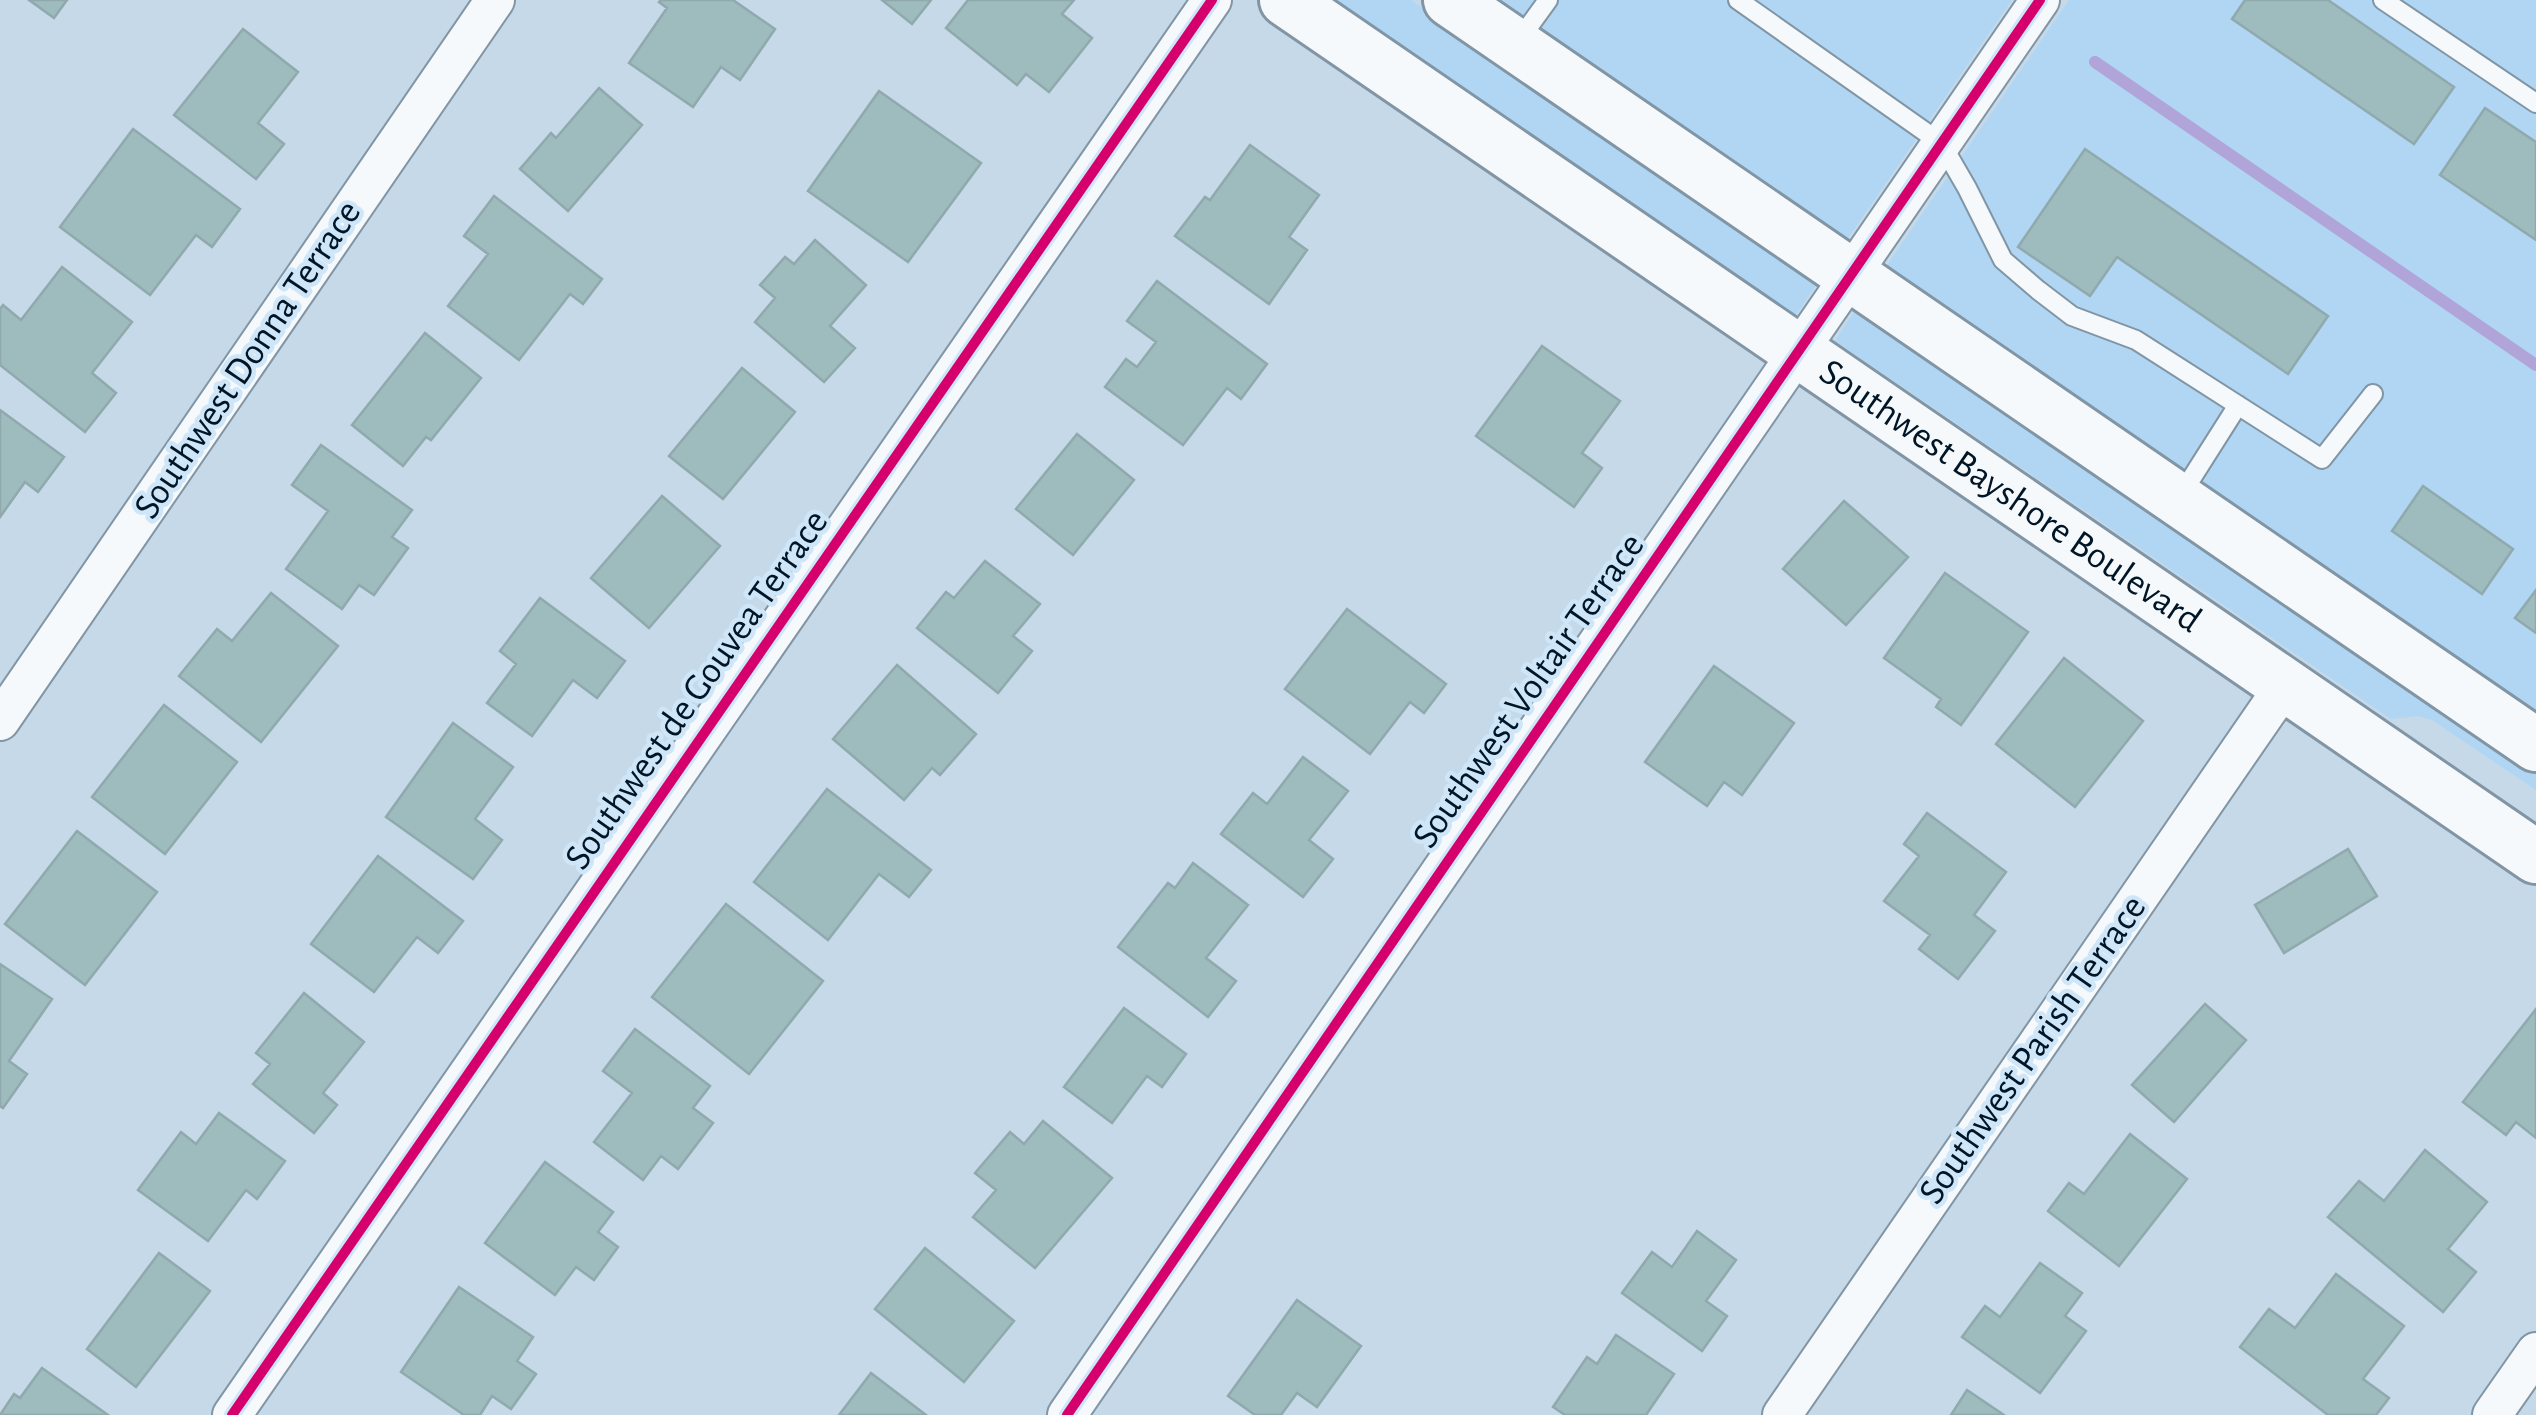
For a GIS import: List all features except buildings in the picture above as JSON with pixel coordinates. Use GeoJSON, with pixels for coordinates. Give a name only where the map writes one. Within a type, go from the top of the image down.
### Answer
{"type":"FeatureCollection","features":[{"type":"Feature","properties":{"kind":"main road","name":"Southwest Bayshore Boulevard"},"geometry":{"type":"LineString","coordinates":[[1286,0],[2536,857]]}},
{"type":"Feature","properties":{"kind":"main road"},"geometry":{"type":"LineString","coordinates":[[1450,0],[2536,745]]}},
{"type":"Feature","properties":{"kind":"main road"},"geometry":{"type":"LineString","coordinates":[[2371,744],[2422,739],[2536,817]]}},
{"type":"Feature","properties":{"kind":"street","name":"Southwest Donna Terrace"},"geometry":{"type":"LineString","coordinates":[[0,721],[495,0]]}},
{"type":"Feature","properties":{"kind":"street","name":"Southwest de Gouvea Terrace"},"geometry":{"type":"LineString","coordinates":[[232,1415],[1212,0]]}},
{"type":"Feature","properties":{"kind":"street","name":"Southwest Voltair Terrace"},"geometry":{"type":"LineString","coordinates":[[1067,1415],[2040,0]]}},
{"type":"Feature","properties":{"kind":"street","name":"Southwest Parish Terrace"},"geometry":{"type":"LineString","coordinates":[[1782,1415],[2285,684]]}},
{"type":"Feature","properties":{"kind":"street"},"geometry":{"type":"LineString","coordinates":[[2492,1415],[2536,1352]]}},
{"type":"Feature","properties":{"kind":"lane"},"geometry":{"type":"LineString","coordinates":[[1516,45],[1548,0]]}},
{"type":"Feature","properties":{"kind":"lane"},"geometry":{"type":"LineString","coordinates":[[1738,0],[1941,144],[2003,260],[2072,316],[2136,340],[2322,459],[2373,394]]}},
{"type":"Feature","properties":{"kind":"lane"},"geometry":{"type":"LineString","coordinates":[[2383,0],[2536,102]]}},
{"type":"Feature","properties":{"kind":"lane"},"geometry":{"type":"LineString","coordinates":[[2178,500],[2238,405]]}},
{"type":"Feature","properties":{"kind":"shaded area"},"geometry":{"type":"Polygon","coordinates":[[[1332,0],[1411,0],[1819,281],[1796,315],[1332,0]]]}},
{"type":"Feature","properties":{"kind":"shaded area"},"geometry":{"type":"Polygon","coordinates":[[[1489,0],[2012,0],[1844,244],[1489,0]]]}},
{"type":"Feature","properties":{"kind":"shaded area"},"geometry":{"type":"Polygon","coordinates":[[[2069,0],[2536,0],[2536,718],[1883,271],[2069,0]]]}},
{"type":"Feature","properties":{"kind":"shaded area"},"geometry":{"type":"Polygon","coordinates":[[[1857,307],[2536,772],[2536,790],[2432,720],[2418,716],[2391,719],[1835,341],[1857,307]]]}},
{"type":"Feature","properties":{"kind":"waterway"},"geometry":{"type":"LineString","coordinates":[[2095,62],[2536,365]]}},
{"type":"Feature","properties":{"kind":"cycle path"},"geometry":{"type":"LineString","coordinates":[[232,1415],[1212,0]]}},
{"type":"Feature","properties":{"kind":"cycle path"},"geometry":{"type":"LineString","coordinates":[[1067,1415],[2040,0]]}}]}
